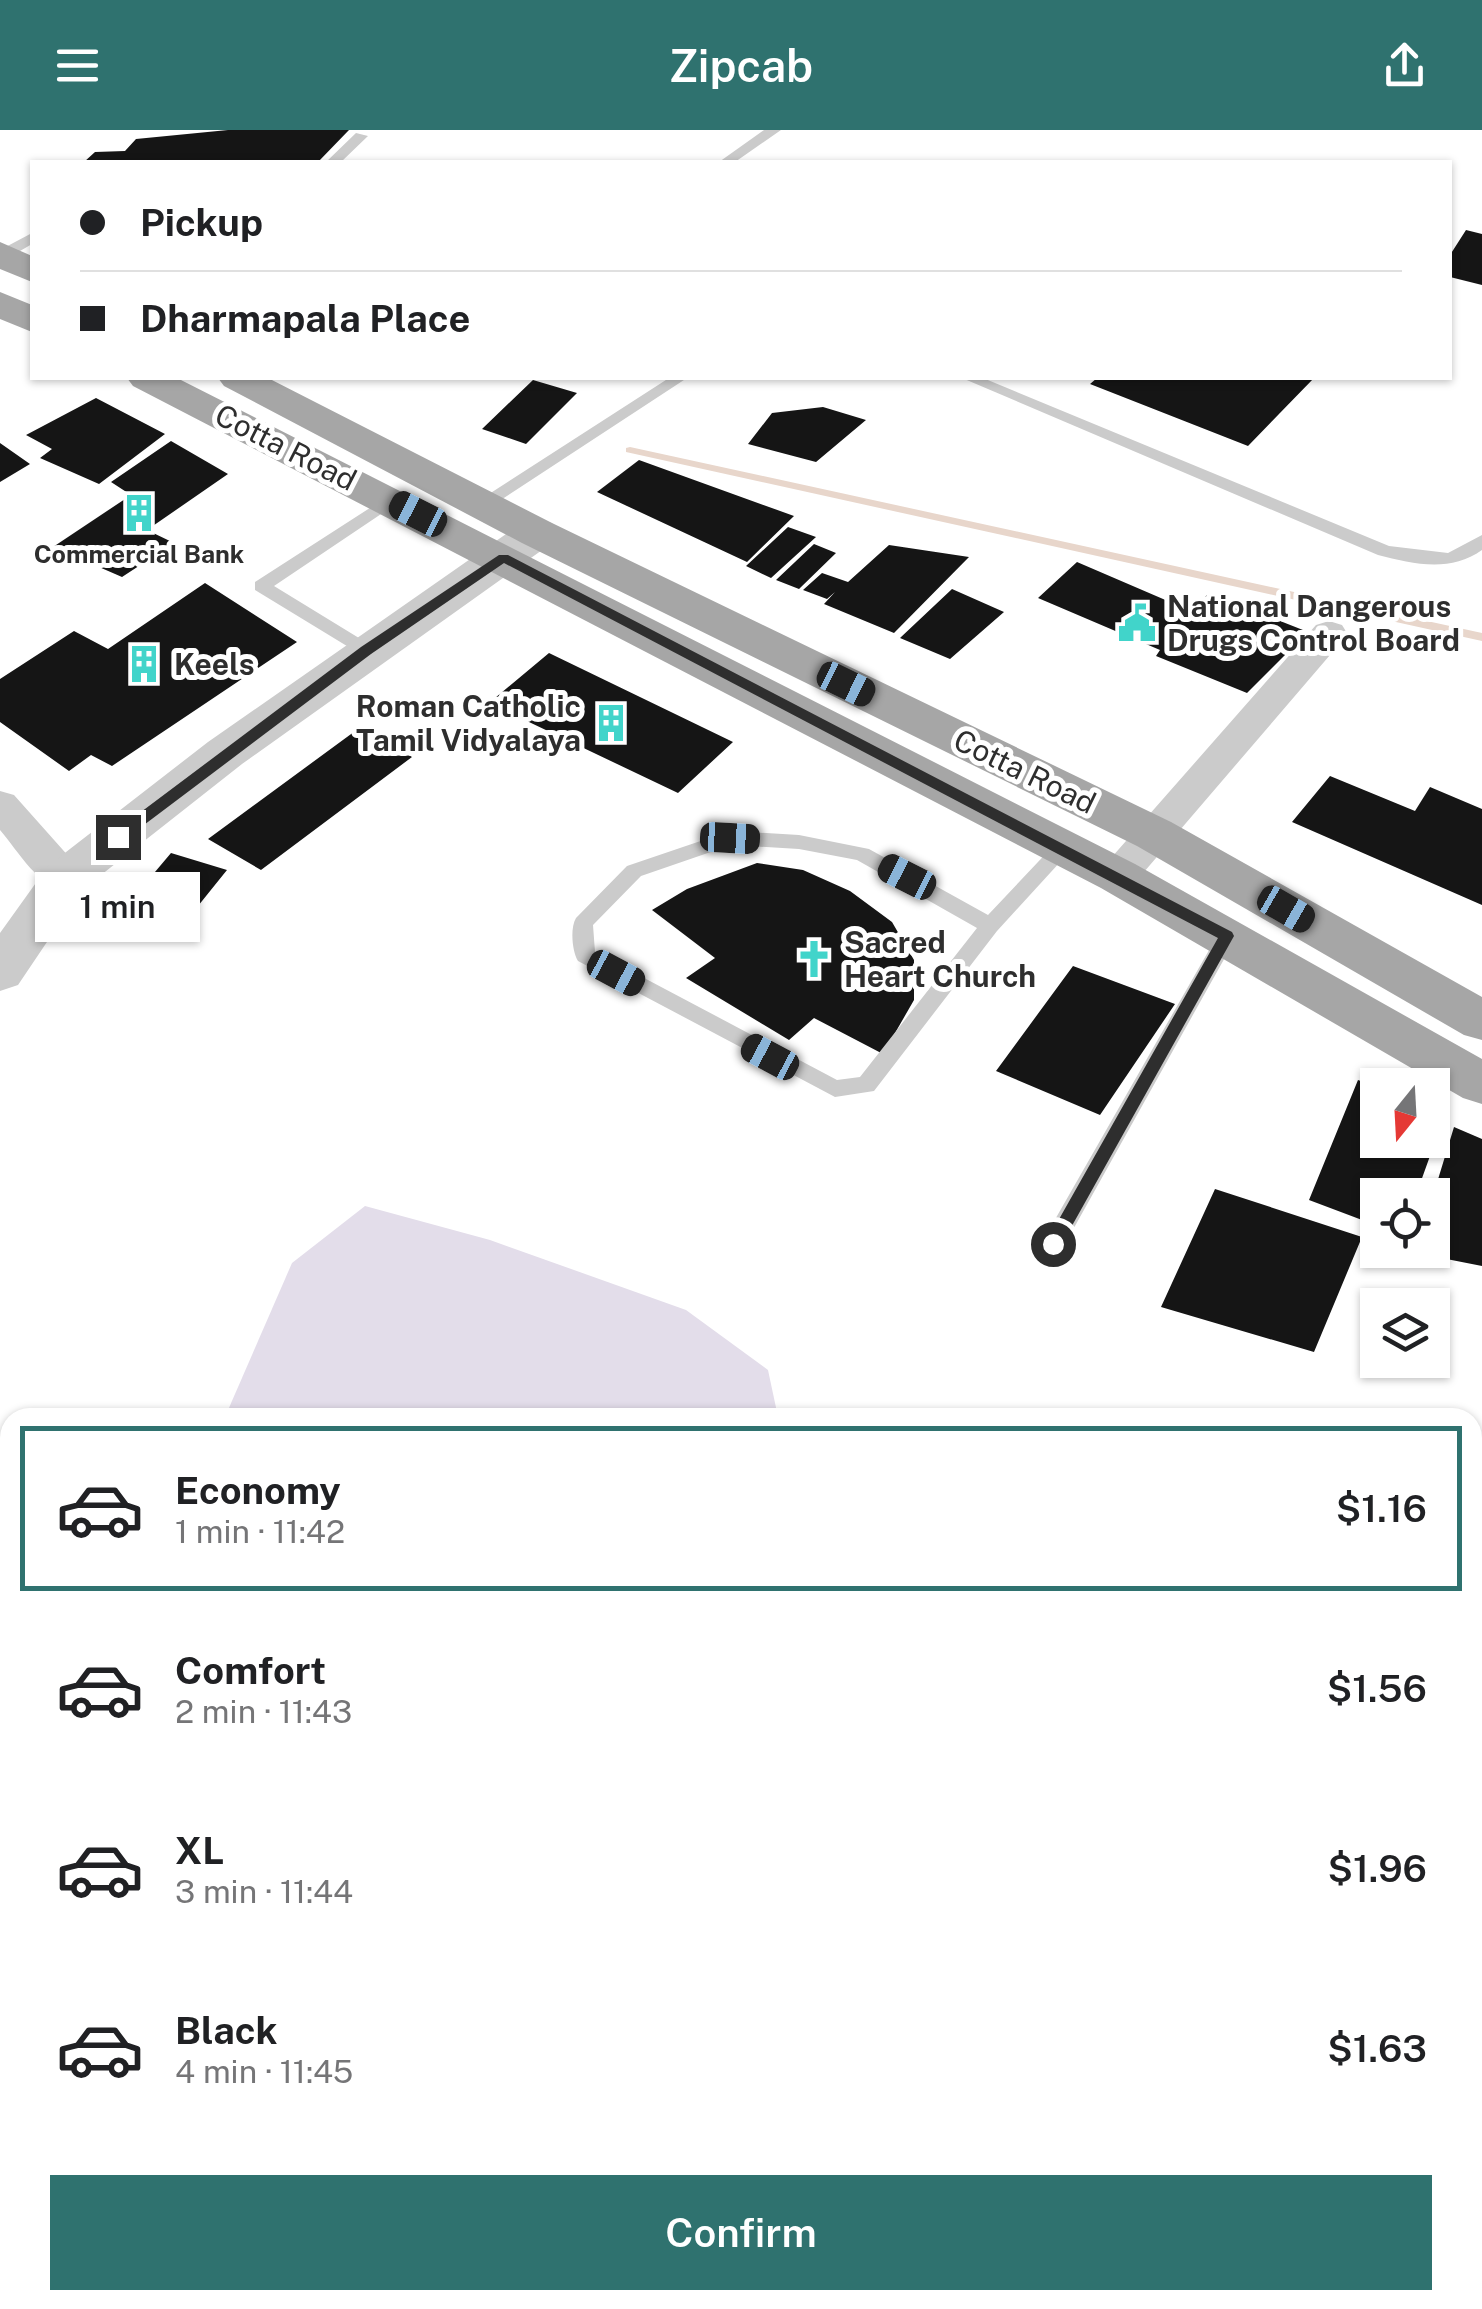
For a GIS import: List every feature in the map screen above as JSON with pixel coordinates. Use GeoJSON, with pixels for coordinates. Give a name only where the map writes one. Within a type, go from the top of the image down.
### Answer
{"type":"FeatureCollection","features":[{"type":"Feature","properties":{"kind":"main road"},"geometry":{"type":"LineString","coordinates":[[0,304],[30,319]]}},
{"type":"Feature","properties":{"kind":"main road","name":"Cotta Road"},"geometry":{"type":"LineString","coordinates":[[150,380],[390,500],[520,545],[1154,834],[1482,1021]]}},
{"type":"Feature","properties":{"kind":"main road","name":"Cotta Road"},"geometry":{"type":"LineString","coordinates":[[242,380],[482,504],[520,545],[1062,849],[1227,936],[1482,1084]]}},
{"type":"Feature","properties":{"kind":"street"},"geometry":{"type":"LineString","coordinates":[[0,972],[65,878],[366,650],[520,545]]}},
{"type":"Feature","properties":{"kind":"street"},"geometry":{"type":"LineString","coordinates":[[1118,876],[1329,633]]}},
{"type":"Feature","properties":{"kind":"street"},"geometry":{"type":"LineString","coordinates":[[0,805],[65,878]]}},
{"type":"Feature","properties":{"kind":"lane"},"geometry":{"type":"LineString","coordinates":[[729,160],[774,130]]}},
{"type":"Feature","properties":{"kind":"lane"},"geometry":{"type":"LineString","coordinates":[[335,160],[360,136]]}},
{"type":"Feature","properties":{"kind":"lane"},"geometry":{"type":"LineString","coordinates":[[482,504],[676,380]]}},
{"type":"Feature","properties":{"kind":"lane"},"geometry":{"type":"LineString","coordinates":[[975,380],[1384,551],[1425,560],[1466,557],[1482,540]]}},
{"type":"Feature","properties":{"kind":"lane"},"geometry":{"type":"LineString","coordinates":[[366,650],[261,586],[390,500]]}},
{"type":"Feature","properties":{"kind":"lane"},"geometry":{"type":"LineString","coordinates":[[990,926],[862,854],[799,842],[730,838],[634,871],[583,923],[584,956],[835,1090],[866,1084],[990,926],[1062,849]]}},
{"type":"Feature","properties":{"kind":"lane"},"geometry":{"type":"LineString","coordinates":[[1053,1244],[1227,936]]}},
{"type":"Feature","properties":{"kind":"shaded area"},"geometry":{"type":"Polygon","coordinates":[[[365,1206],[490,1240],[686,1310],[768,1370],[776,1408],[229,1408],[292,1263],[365,1206]]]}},
{"type":"Feature","properties":{"kind":"building"},"geometry":{"type":"Polygon","coordinates":[[[228,130],[349,130],[320,160],[86,160],[95,152],[125,151],[136,139],[228,130]]]}},
{"type":"Feature","properties":{"kind":"building"},"geometry":{"type":"Polygon","coordinates":[[[1466,230],[1482,234],[1482,285],[1452,278],[1452,252],[1466,230]]]}},
{"type":"Feature","properties":{"kind":"building"},"geometry":{"type":"Polygon","coordinates":[[[533,380],[577,393],[526,444],[482,429],[533,380]]]}},
{"type":"Feature","properties":{"kind":"building"},"geometry":{"type":"Polygon","coordinates":[[[1095,380],[1312,380],[1248,446],[1090,384],[1095,380]]]}},
{"type":"Feature","properties":{"kind":"building"},"geometry":{"type":"Polygon","coordinates":[[[96,398],[165,434],[99,484],[40,458],[52,449],[26,435],[96,398]]]}},
{"type":"Feature","properties":{"kind":"building"},"geometry":{"type":"Polygon","coordinates":[[[823,407],[866,420],[816,462],[748,444],[772,413],[823,407]]]}},
{"type":"Feature","properties":{"kind":"building","name":"Commercial Bank"},"geometry":{"type":"Polygon","coordinates":[[[171,441],[228,474],[147,530],[174,543],[122,577],[53,547],[131,495],[111,482],[171,441]]]}},
{"type":"Feature","properties":{"kind":"building"},"geometry":{"type":"Polygon","coordinates":[[[0,443],[30,464],[0,482],[0,443]]]}},
{"type":"Feature","properties":{"kind":"building"},"geometry":{"type":"Polygon","coordinates":[[[639,460],[794,516],[747,562],[597,492],[639,460]]]}},
{"type":"Feature","properties":{"kind":"building"},"geometry":{"type":"Polygon","coordinates":[[[788,527],[816,537],[771,578],[746,566],[788,527]]]}},
{"type":"Feature","properties":{"kind":"building"},"geometry":{"type":"Polygon","coordinates":[[[814,544],[836,553],[799,589],[776,580],[814,544]]]}},
{"type":"Feature","properties":{"kind":"building"},"geometry":{"type":"Polygon","coordinates":[[[889,545],[969,557],[894,633],[824,604],[835,592],[827,599],[803,590],[822,573],[848,582],[889,545]]]}},
{"type":"Feature","properties":{"kind":"building"},"geometry":{"type":"Polygon","coordinates":[[[1077,562],[1191,611],[1209,593],[1308,632],[1247,693],[1156,656],[1160,650],[1038,598],[1077,562]]]}},
{"type":"Feature","properties":{"kind":"building","name":"Keels"},"geometry":{"type":"Polygon","coordinates":[[[205,583],[297,642],[112,766],[91,755],[69,771],[0,722],[0,679],[74,631],[108,649],[205,583]]]}},
{"type":"Feature","properties":{"kind":"building"},"geometry":{"type":"Polygon","coordinates":[[[952,589],[1004,612],[950,659],[900,638],[952,589]]]}},
{"type":"Feature","properties":{"kind":"building","name":"Roman Catholic Tamil Vidyalaya"},"geometry":{"type":"Polygon","coordinates":[[[549,653],[733,742],[678,793],[489,703],[549,653]]]}},
{"type":"Feature","properties":{"kind":"building"},"geometry":{"type":"Polygon","coordinates":[[[362,726],[412,757],[261,870],[208,839],[362,726]]]}},
{"type":"Feature","properties":{"kind":"building"},"geometry":{"type":"Polygon","coordinates":[[[1330,776],[1415,811],[1430,787],[1482,809],[1482,905],[1292,822],[1330,776]]]}},
{"type":"Feature","properties":{"kind":"building"},"geometry":{"type":"Polygon","coordinates":[[[171,853],[227,870],[173,937],[117,917],[171,853]]]}},
{"type":"Feature","properties":{"kind":"building","name":"Sacred Heart Church"},"geometry":{"type":"Polygon","coordinates":[[[757,863],[803,870],[850,891],[892,922],[914,960],[914,1000],[883,1054],[814,1018],[789,1040],[686,978],[715,958],[652,910],[687,889],[757,863]]]}},
{"type":"Feature","properties":{"kind":"building"},"geometry":{"type":"Polygon","coordinates":[[[1073,966],[1175,1004],[1100,1115],[996,1071],[1073,966]]]}},
{"type":"Feature","properties":{"kind":"building"},"geometry":{"type":"Polygon","coordinates":[[[1360,1081],[1360,1158],[1429,1158],[1422,1178],[1360,1178],[1360,1219],[1309,1200],[1360,1081]]]}},
{"type":"Feature","properties":{"kind":"building"},"geometry":{"type":"Polygon","coordinates":[[[1454,1127],[1482,1139],[1482,1266],[1450,1260],[1450,1178],[1438,1178],[1445,1158],[1450,1158],[1454,1127]]]}},
{"type":"Feature","properties":{"kind":"building"},"geometry":{"type":"Polygon","coordinates":[[[1215,1189],[1360,1236],[1314,1352],[1161,1307],[1215,1189]]]}},
{"type":"Feature","properties":{"kind":"waterway"},"geometry":{"type":"LineString","coordinates":[[630,450],[1482,637]]}},
{"type":"Feature","properties":{"kind":"place","name":"Commercial Bank"},"geometry":{"type":"Point","coordinates":[139,513]}},
{"type":"Feature","properties":{"kind":"place","name":"National Dangerous Drugs Control Board"},"geometry":{"type":"Point","coordinates":[1137,623]}},
{"type":"Feature","properties":{"kind":"place","name":"Keels"},"geometry":{"type":"Point","coordinates":[144,664]}},
{"type":"Feature","properties":{"kind":"place","name":"Roman Catholic Tamil Vidyalaya"},"geometry":{"type":"Point","coordinates":[611,723]}},
{"type":"Feature","properties":{"kind":"place","name":"Sacred Heart Church"},"geometry":{"type":"Point","coordinates":[814,959]}},
{"type":"Feature","properties":{"kind":"route"},"geometry":{"type":"LineString","coordinates":[[118,837],[366,650],[504,558],[1227,936],[1053,1244]]}}]}
